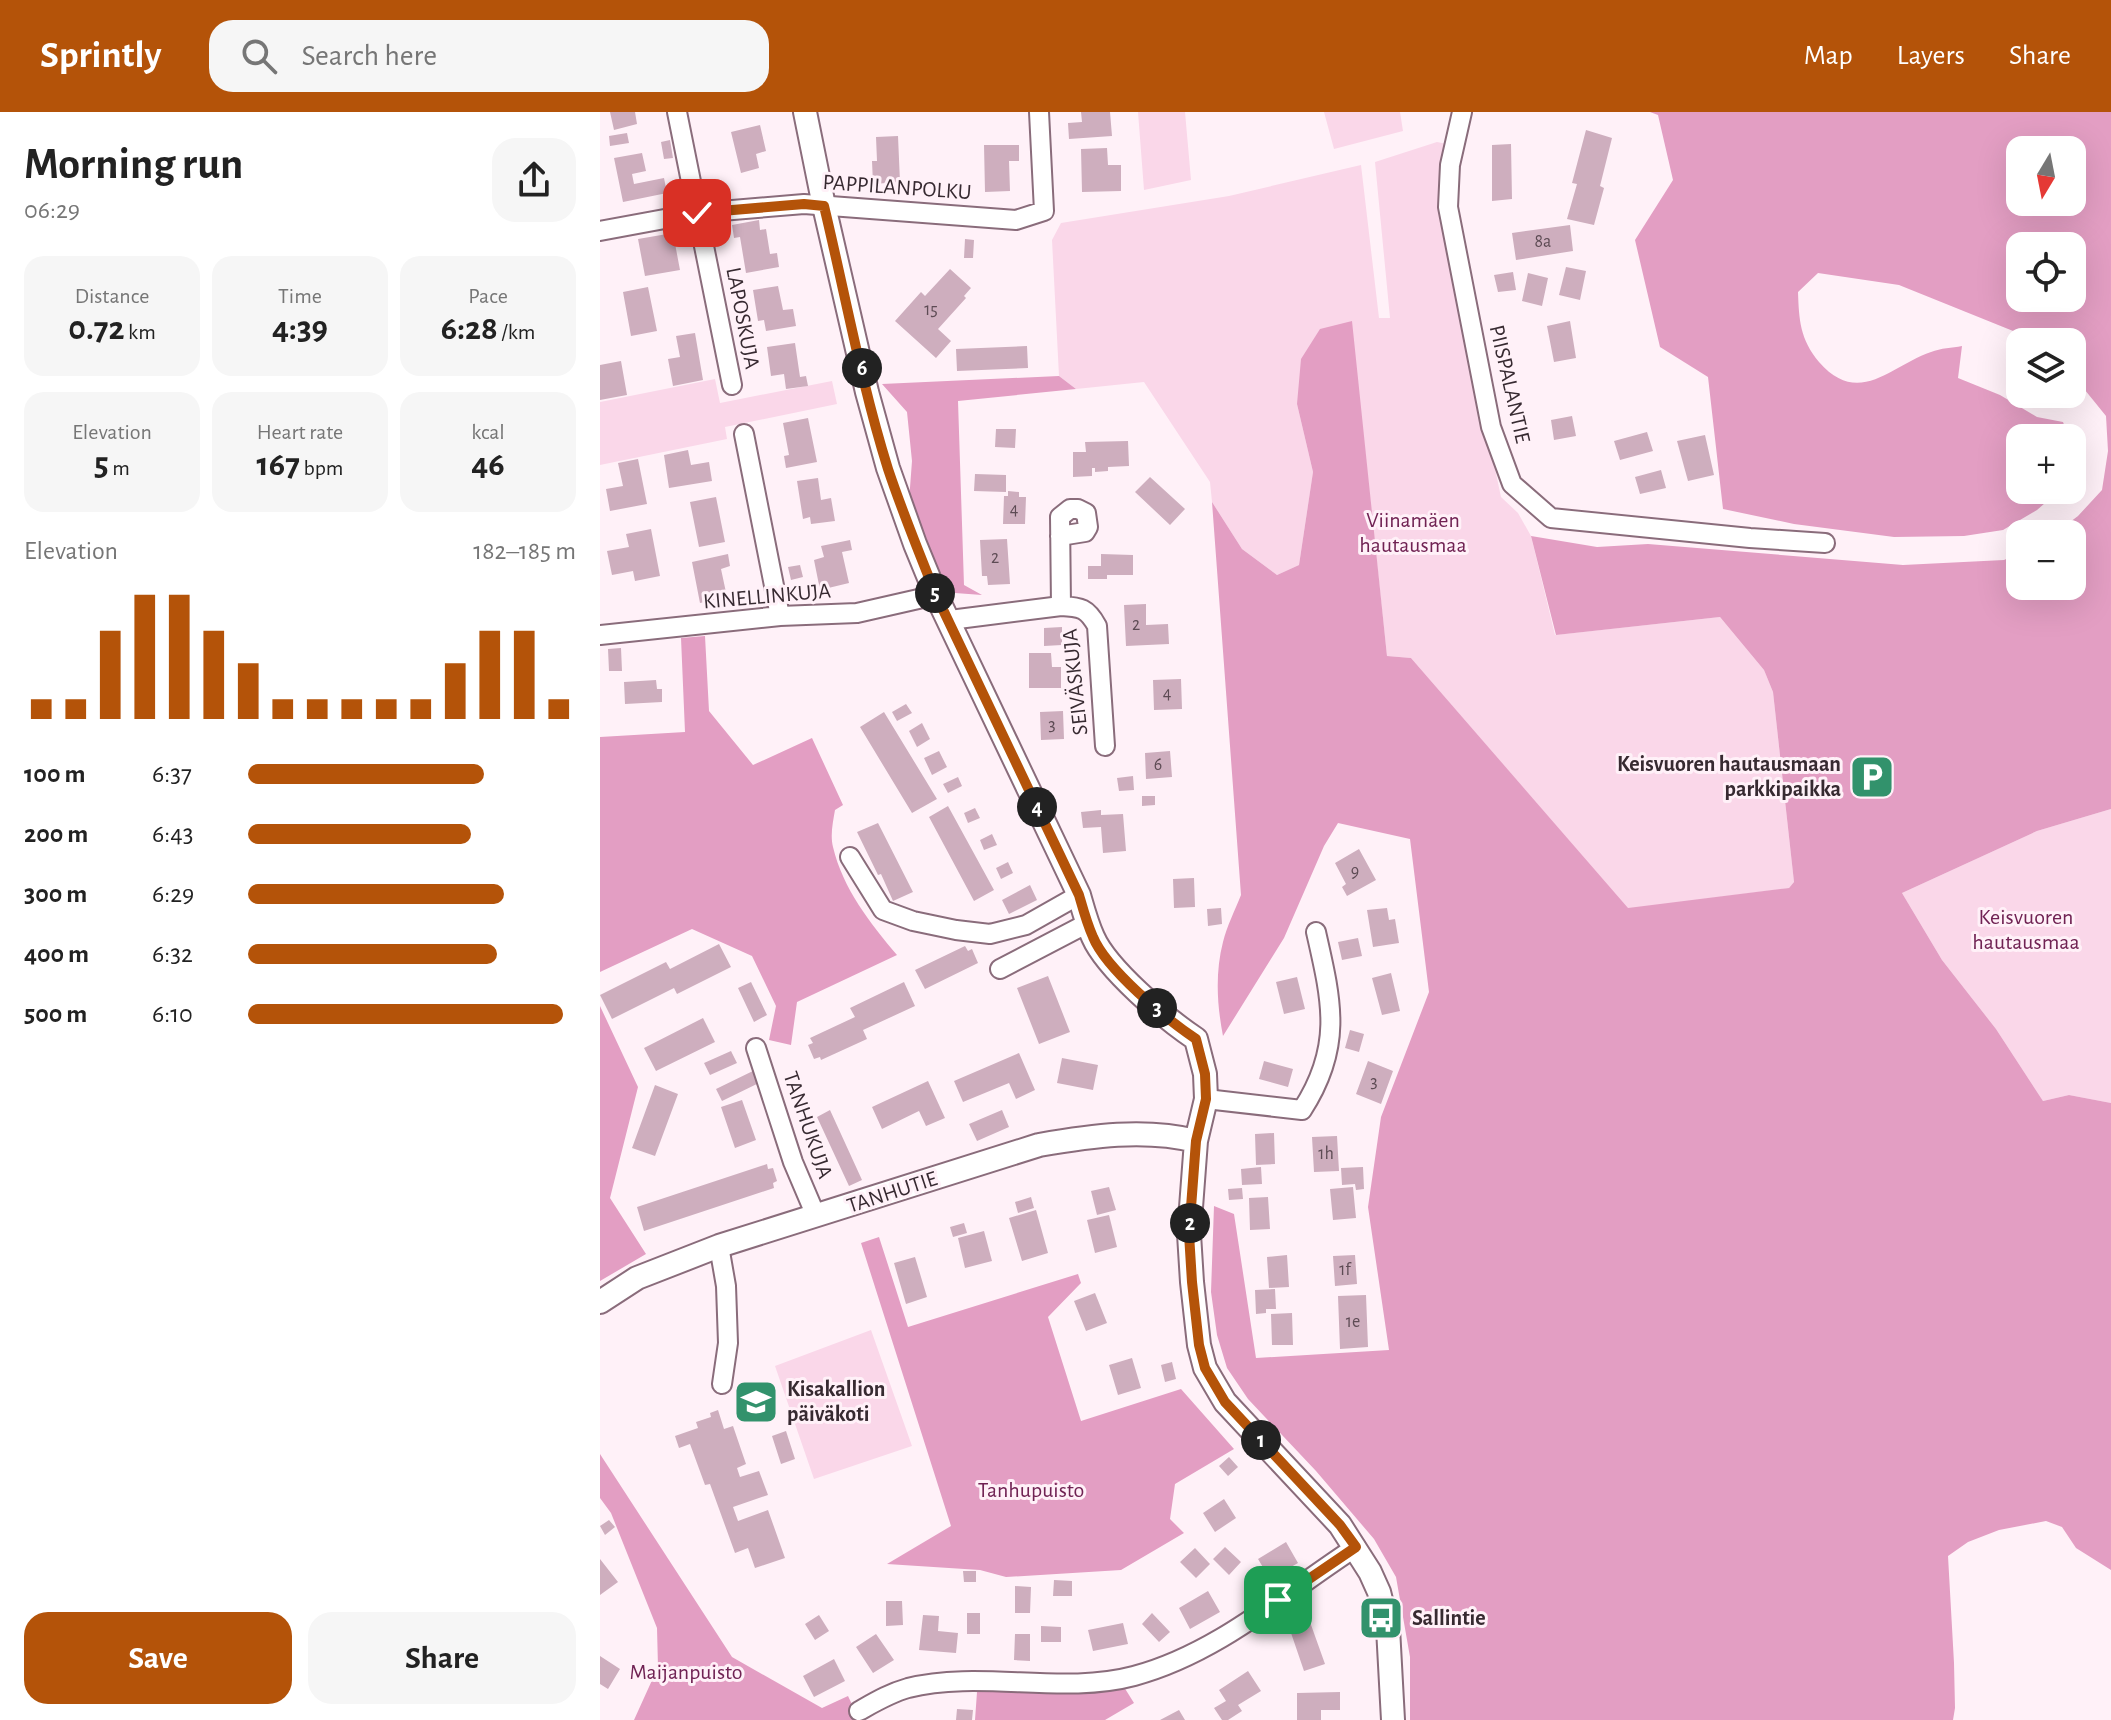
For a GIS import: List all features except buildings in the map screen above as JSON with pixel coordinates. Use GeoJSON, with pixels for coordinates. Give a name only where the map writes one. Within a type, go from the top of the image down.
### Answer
{"type":"FeatureCollection","features":[{"type":"Feature","properties":{"kind":"street","name":"LAPOSKUJA"},"geometry":{"type":"LineString","coordinates":[[677,112],[732,385]]}},
{"type":"Feature","properties":{"kind":"street"},"geometry":{"type":"LineString","coordinates":[[805,112],[867,392],[888,468],[936,595],[1079,895],[1093,939],[1107,961],[1173,1024],[1196,1039],[1205,1074],[1206,1099],[1196,1141],[1189,1234],[1199,1345],[1205,1368],[1225,1402],[1340,1525],[1375,1582],[1385,1610],[1391,1659],[1393,1720]]}},
{"type":"Feature","properties":{"kind":"street","name":"PAPPILANPOLKU"},"geometry":{"type":"LineString","coordinates":[[600,231],[697,213],[804,204],[1016,220],[1044,211],[1039,112]]}},
{"type":"Feature","properties":{"kind":"street","name":"PIISPALANTIE"},"geometry":{"type":"LineString","coordinates":[[1462,112],[1450,165],[1448,207],[1491,427],[1512,484],[1551,518],[1825,543]]}},
{"type":"Feature","properties":{"kind":"street"},"geometry":{"type":"LineString","coordinates":[[744,434],[780,616]]}},
{"type":"Feature","properties":{"kind":"street"},"geometry":{"type":"LineString","coordinates":[[1060,536],[1061,606]]}},
{"type":"Feature","properties":{"kind":"street","name":"KINELLINKUJA"},"geometry":{"type":"LineString","coordinates":[[600,635],[780,616],[857,613],[936,595]]}},
{"type":"Feature","properties":{"kind":"street","name":"SEIVÄSKUJA"},"geometry":{"type":"LineString","coordinates":[[950,620],[1061,606],[1079,607],[1091,615],[1097,626],[1105,746]]}},
{"type":"Feature","properties":{"kind":"street"},"geometry":{"type":"LineString","coordinates":[[850,857],[883,910],[913,921],[956,930],[990,934],[1026,925],[1079,895]]}},
{"type":"Feature","properties":{"kind":"street"},"geometry":{"type":"LineString","coordinates":[[1000,969],[1088,923]]}},
{"type":"Feature","properties":{"kind":"street"},"geometry":{"type":"LineString","coordinates":[[1206,1099],[1302,1110],[1314,1092],[1324,1069],[1331,1032],[1329,998],[1316,932]]}},
{"type":"Feature","properties":{"kind":"street","name":"TANHUKUJA"},"geometry":{"type":"LineString","coordinates":[[756,1048],[793,1162],[816,1216]]}},
{"type":"Feature","properties":{"kind":"street","name":"TANHUTIE"},"geometry":{"type":"LineString","coordinates":[[600,1302],[637,1278],[719,1246],[1039,1145],[1088,1136],[1120,1135],[1175,1136],[1196,1141]]}},
{"type":"Feature","properties":{"kind":"street"},"geometry":{"type":"LineString","coordinates":[[719,1246],[726,1286],[728,1343],[722,1384]]}},
{"type":"Feature","properties":{"kind":"street"},"geometry":{"type":"LineString","coordinates":[[859,1711],[884,1696],[935,1683],[1077,1683],[1134,1676],[1179,1660],[1220,1639],[1356,1547]]}},
{"type":"Feature","properties":{"kind":"green space"},"geometry":{"type":"Polygon","coordinates":[[[1138,112],[1185,112],[1191,180],[1144,190],[1138,112]]]}},
{"type":"Feature","properties":{"kind":"green space"},"geometry":{"type":"Polygon","coordinates":[[[1324,112],[1400,112],[1403,131],[1334,149],[1324,112]]]}},
{"type":"Feature","properties":{"kind":"green space"},"geometry":{"type":"Polygon","coordinates":[[[1650,112],[2111,112],[2111,809],[2037,831],[1902,893],[1942,960],[1996,1029],[2043,1101],[2069,1095],[2111,1103],[2111,1570],[2076,1548],[2062,1527],[2046,1521],[1999,1530],[1968,1542],[1948,1556],[1954,1663],[1953,1720],[1410,1720],[1410,1657],[1396,1577],[1374,1539],[1248,1399],[1227,1368],[1217,1335],[1211,1292],[1214,1206],[1234,1214],[1256,1358],[1389,1350],[1368,1207],[1381,1117],[1429,992],[1410,839],[1338,823],[1324,846],[1284,938],[1223,1036],[1218,1001],[1220,954],[1241,895],[1212,502],[1242,549],[1277,575],[1299,565],[1313,472],[1297,404],[1301,359],[1320,329],[1352,321],[1387,656],[1411,658],[1628,908],[1789,888],[1794,882],[1773,692],[1764,670],[1720,617],[1556,635],[1531,536],[1597,547],[1648,544],[1903,565],[2006,559],[2006,600],[2086,600],[2086,520],[2073,520],[2102,490],[2108,451],[2106,416],[2086,391],[2086,328],[2006,328],[1899,285],[1818,273],[1798,292],[1799,312],[1808,345],[1819,362],[1834,375],[1848,382],[1862,382],[1889,373],[1931,352],[1962,346],[1958,378],[2006,399],[2006,408],[2022,408],[2037,417],[2063,422],[2006,424],[2006,504],[2044,504],[2020,520],[2006,520],[2003,530],[1964,536],[1894,537],[1794,524],[1723,509],[1708,377],[1660,347],[1635,240],[1673,180],[1658,115],[1650,112]]]}},
{"type":"Feature","properties":{"kind":"green space","name":"Viinamäen hautausmaa"},"geometry":{"type":"Polygon","coordinates":[[[1437,142],[1447,144],[1441,213],[1501,497],[1518,513],[1531,536],[1555,635],[1720,617],[1764,670],[1773,692],[1794,882],[1789,888],[1628,909],[1411,658],[1387,656],[1351,321],[1297,404],[1313,472],[1299,565],[1277,575],[1242,549],[1212,502],[1210,482],[1144,382],[1076,389],[1059,376],[1052,240],[1061,223],[1229,196],[1361,165],[1379,318],[1390,318],[1375,162],[1437,142]]]}},
{"type":"Feature","properties":{"kind":"green space"},"geometry":{"type":"Polygon","coordinates":[[[1059,376],[1076,389],[958,401],[964,585],[982,595],[955,593],[936,579],[909,501],[912,461],[907,412],[882,384],[1059,376]]]}},
{"type":"Feature","properties":{"kind":"green space"},"geometry":{"type":"Polygon","coordinates":[[[715,379],[720,403],[832,381],[837,404],[725,427],[727,439],[600,465],[600,402],[715,379]]]}},
{"type":"Feature","properties":{"kind":"green space"},"geometry":{"type":"Polygon","coordinates":[[[705,636],[709,711],[753,765],[812,738],[843,805],[835,810],[832,842],[843,877],[877,931],[897,955],[797,1002],[791,1045],[769,1040],[776,1006],[752,956],[692,929],[600,972],[600,737],[685,732],[681,638],[705,636]]]}},
{"type":"Feature","properties":{"kind":"green space","name":"Keisvuoren hautausmaa"},"geometry":{"type":"Polygon","coordinates":[[[2111,809],[2111,1103],[2069,1095],[2043,1101],[1996,1029],[1942,960],[1902,893],[2037,831],[2111,809]]]}},
{"type":"Feature","properties":{"kind":"green space"},"geometry":{"type":"Polygon","coordinates":[[[600,1006],[638,1087],[610,1198],[646,1254],[600,1281],[600,1006]]]}},
{"type":"Feature","properties":{"kind":"green space","name":"Tanhupuisto"},"geometry":{"type":"Polygon","coordinates":[[[879,1237],[908,1327],[1078,1274],[1081,1283],[1048,1317],[1081,1421],[1181,1389],[1234,1449],[1175,1484],[1170,1519],[1184,1533],[1121,1570],[1006,1577],[980,1570],[887,1564],[951,1526],[861,1243],[879,1237]]]}},
{"type":"Feature","properties":{"kind":"green space"},"geometry":{"type":"Polygon","coordinates":[[[871,1330],[912,1446],[814,1479],[775,1366],[871,1330]]]}},
{"type":"Feature","properties":{"kind":"green space","name":"Maijanpuisto"},"geometry":{"type":"Polygon","coordinates":[[[600,1454],[732,1657],[822,1708],[848,1696],[858,1717],[853,1720],[634,1720],[658,1667],[657,1628],[611,1513],[600,1498],[600,1454]]]}},
{"type":"Feature","properties":{"kind":"green space"},"geometry":{"type":"Polygon","coordinates":[[[1124,1687],[1134,1703],[1105,1720],[975,1720],[977,1692],[1124,1687]]]}},
{"type":"Feature","properties":{"kind":"place","name":"Keisvuoren hautausmaan parkkipaikka"},"geometry":{"type":"Point","coordinates":[1872,777]}},
{"type":"Feature","properties":{"kind":"place","name":"Kisakallion päiväkoti"},"geometry":{"type":"Point","coordinates":[756,1402]}},
{"type":"Feature","properties":{"kind":"place","name":"Sallintie"},"geometry":{"type":"Point","coordinates":[1381,1618]}},
{"type":"Feature","properties":{"kind":"route"},"geometry":{"type":"LineString","coordinates":[[697,213],[804,204],[824,206],[888,468],[936,595],[1079,895],[1093,939],[1107,961],[1173,1024],[1196,1039],[1205,1074],[1206,1099],[1196,1141],[1189,1234],[1199,1345],[1205,1368],[1225,1402],[1340,1525],[1356,1547],[1278,1600]]}}]}
